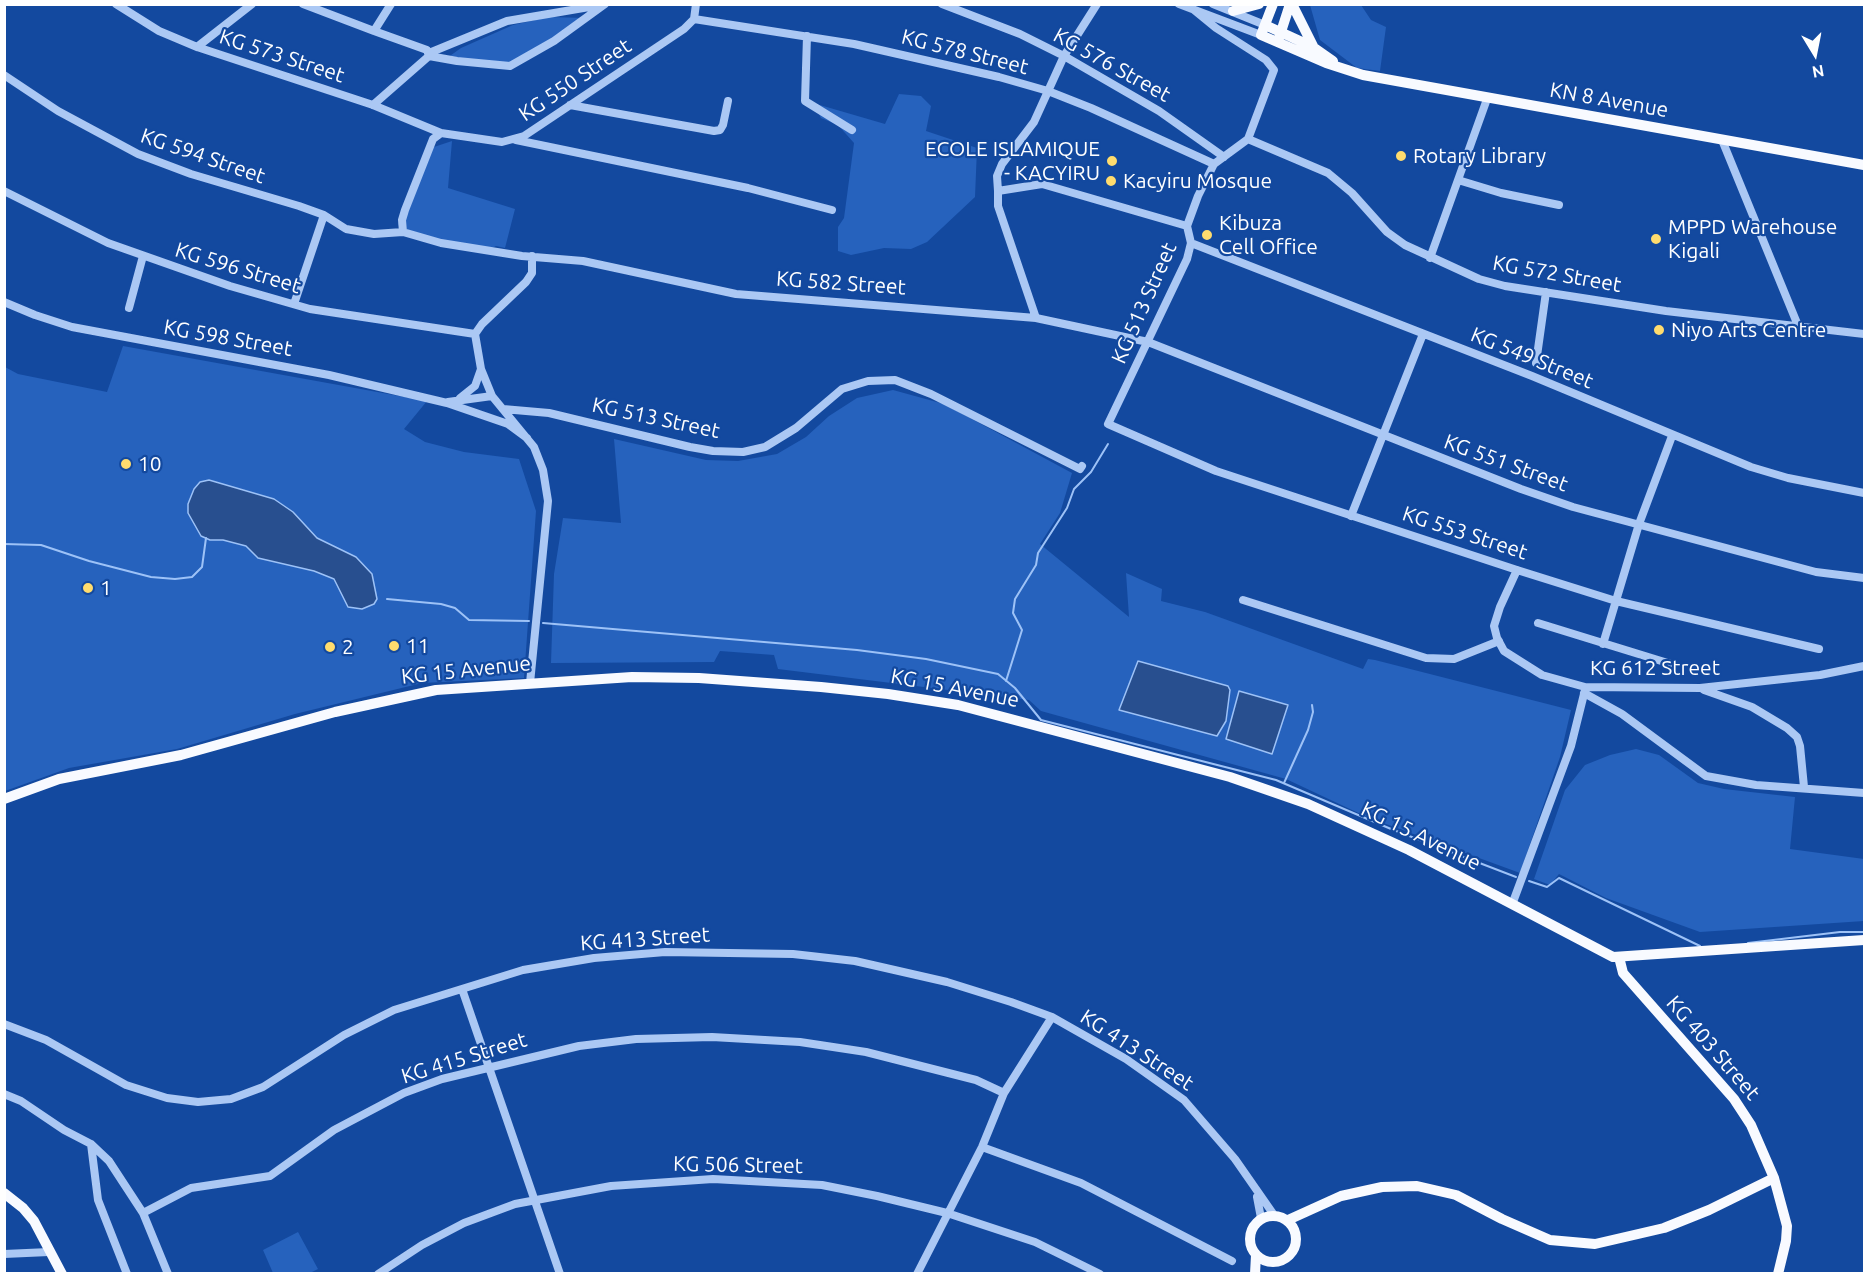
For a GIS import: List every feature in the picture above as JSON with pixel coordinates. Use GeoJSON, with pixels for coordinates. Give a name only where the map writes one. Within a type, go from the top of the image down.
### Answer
{"type":"FeatureCollection","features":[{"type":"Feature","properties":{"kind":"main road"},"geometry":{"type":"LineString","coordinates":[[1233,11],[1259,4]]}},
{"type":"Feature","properties":{"kind":"main road"},"geometry":{"type":"LineString","coordinates":[[1273,4],[1263,30],[1279,36],[1291,4]]}},
{"type":"Feature","properties":{"kind":"main road"},"geometry":{"type":"LineString","coordinates":[[1291,4],[1313,46]]}},
{"type":"Feature","properties":{"kind":"main road","name":"KN 8 Avenue"},"geometry":{"type":"LineString","coordinates":[[1279,36],[1313,46],[1348,71]]}},
{"type":"Feature","properties":{"kind":"main road","name":"KN 8 Avenue"},"geometry":{"type":"LineString","coordinates":[[1279,36],[1348,71],[1487,99],[1864,165]]}},
{"type":"Feature","properties":{"kind":"main road","name":"KG 15 Avenue"},"geometry":{"type":"LineString","coordinates":[[4,799],[59,779],[181,755],[394,697],[436,690],[530,683],[632,677],[699,678],[888,693],[958,705],[1203,768],[1275,792],[1388,840],[1513,902],[1596,949],[1619,957],[1864,940]]}},
{"type":"Feature","properties":{"kind":"main road","name":"KG 403 Street"},"geometry":{"type":"LineString","coordinates":[[1619,957],[1623,973],[1744,1112],[1774,1178],[1787,1234],[1778,1274]]}},
{"type":"Feature","properties":{"kind":"main road"},"geometry":{"type":"LineString","coordinates":[[1288,1220],[1341,1196],[1369,1189],[1400,1186],[1432,1187],[1469,1200],[1539,1236],[1559,1242],[1595,1244],[1664,1228],[1709,1210],[1774,1178]]}},
{"type":"Feature","properties":{"kind":"main road"},"geometry":{"type":"LineString","coordinates":[[4,1193],[23,1208],[34,1221],[62,1274]]}},
{"type":"Feature","properties":{"kind":"main road"},"geometry":{"type":"LineString","coordinates":[[1295,1231],[1308,1211]]}},
{"type":"Feature","properties":{"kind":"main road"},"geometry":{"type":"LineString","coordinates":[[1255,1274],[1256,1255],[1249,1238],[1253,1226],[1261,1218],[1274,1215],[1288,1220],[1295,1231],[1295,1245],[1289,1256],[1278,1261],[1267,1261],[1256,1255]]}},
{"type":"Feature","properties":{"kind":"main road"},"geometry":{"type":"LineString","coordinates":[[1255,1274],[1267,1261]]}},
{"type":"Feature","properties":{"kind":"street","name":"KG 573 Street"},"geometry":{"type":"LineString","coordinates":[[116,4],[159,31],[197,47],[374,105],[441,133]]}},
{"type":"Feature","properties":{"kind":"street"},"geometry":{"type":"LineString","coordinates":[[197,47],[252,4]]}},
{"type":"Feature","properties":{"kind":"street"},"geometry":{"type":"LineString","coordinates":[[303,4],[429,54],[457,62],[510,66],[554,41],[604,4]]}},
{"type":"Feature","properties":{"kind":"street"},"geometry":{"type":"LineString","coordinates":[[374,31],[391,4]]}},
{"type":"Feature","properties":{"kind":"street"},"geometry":{"type":"LineString","coordinates":[[374,105],[429,54],[507,21],[604,4]]}},
{"type":"Feature","properties":{"kind":"street"},"geometry":{"type":"LineString","coordinates":[[694,19],[696,4]]}},
{"type":"Feature","properties":{"kind":"street","name":"KG 576 Street"},"geometry":{"type":"LineString","coordinates":[[942,4],[1020,34],[1064,56],[1159,111],[1224,157]]}},
{"type":"Feature","properties":{"kind":"street"},"geometry":{"type":"LineString","coordinates":[[1036,318],[998,206],[997,176],[1002,164],[1034,122],[1064,56],[1097,4]]}},
{"type":"Feature","properties":{"kind":"street"},"geometry":{"type":"LineString","coordinates":[[1179,4],[1263,30]]}},
{"type":"Feature","properties":{"kind":"street"},"geometry":{"type":"LineString","coordinates":[[1213,4],[1233,11],[1263,30]]}},
{"type":"Feature","properties":{"kind":"street"},"geometry":{"type":"LineString","coordinates":[[1194,10],[1216,28],[1272,64],[1272,75],[1248,139],[1214,164]]}},
{"type":"Feature","properties":{"kind":"street","name":"KG 578 Street"},"geometry":{"type":"LineString","coordinates":[[694,19],[854,44],[999,77],[1048,91],[1214,164]]}},
{"type":"Feature","properties":{"kind":"street","name":"KG 550 Street"},"geometry":{"type":"LineString","coordinates":[[441,133],[502,142],[515,140],[684,29],[694,19]]}},
{"type":"Feature","properties":{"kind":"street"},"geometry":{"type":"LineString","coordinates":[[807,36],[805,101],[852,130]]}},
{"type":"Feature","properties":{"kind":"street","name":"KG 594 Street"},"geometry":{"type":"LineString","coordinates":[[4,75],[58,111],[138,154],[324,215],[346,229],[361,233],[403,232]]}},
{"type":"Feature","properties":{"kind":"street"},"geometry":{"type":"LineString","coordinates":[[1430,258],[1487,99]]}},
{"type":"Feature","properties":{"kind":"street"},"geometry":{"type":"LineString","coordinates":[[570,105],[714,131],[723,125],[728,101]]}},
{"type":"Feature","properties":{"kind":"street"},"geometry":{"type":"LineString","coordinates":[[441,133],[428,148],[402,220],[403,232],[441,243],[532,256],[532,273],[526,282],[482,324],[475,334],[481,369],[492,396],[527,438],[543,470],[548,501],[530,683]]}},
{"type":"Feature","properties":{"kind":"street","name":"KG 572 Street"},"geometry":{"type":"LineString","coordinates":[[1248,139],[1328,173],[1352,193],[1387,232],[1430,258],[1479,279],[1666,311],[1864,334]]}},
{"type":"Feature","properties":{"kind":"street"},"geometry":{"type":"LineString","coordinates":[[515,140],[748,188],[832,210]]}},
{"type":"Feature","properties":{"kind":"street"},"geometry":{"type":"LineString","coordinates":[[1722,140],[1799,328]]}},
{"type":"Feature","properties":{"kind":"street","name":"KG 513 Street"},"geometry":{"type":"LineString","coordinates":[[1108,424],[1173,294],[1191,243],[1187,226],[1214,164]]}},
{"type":"Feature","properties":{"kind":"street"},"geometry":{"type":"LineString","coordinates":[[1458,180],[1501,193],[1559,205]]}},
{"type":"Feature","properties":{"kind":"street"},"geometry":{"type":"LineString","coordinates":[[999,191],[1042,184],[1187,226]]}},
{"type":"Feature","properties":{"kind":"street","name":"KG 596 Street"},"geometry":{"type":"LineString","coordinates":[[4,191],[99,238],[143,256],[294,304],[350,316],[475,334]]}},
{"type":"Feature","properties":{"kind":"street"},"geometry":{"type":"LineString","coordinates":[[294,304],[324,215]]}},
{"type":"Feature","properties":{"kind":"street","name":"KG 549 Street"},"geometry":{"type":"LineString","coordinates":[[1191,243],[1532,376],[1751,467],[1864,493]]}},
{"type":"Feature","properties":{"kind":"street"},"geometry":{"type":"LineString","coordinates":[[129,308],[143,256]]}},
{"type":"Feature","properties":{"kind":"street","name":"KG 582 Street"},"geometry":{"type":"LineString","coordinates":[[532,256],[583,261],[736,294],[1036,318],[1148,342]]}},
{"type":"Feature","properties":{"kind":"street"},"geometry":{"type":"LineString","coordinates":[[1536,363],[1546,292]]}},
{"type":"Feature","properties":{"kind":"street","name":"KG 598 Street"},"geometry":{"type":"LineString","coordinates":[[4,302],[34,315],[72,327],[329,375],[452,402],[508,424],[527,438]]}},
{"type":"Feature","properties":{"kind":"street"},"geometry":{"type":"LineString","coordinates":[[1352,516],[1423,334]]}},
{"type":"Feature","properties":{"kind":"street","name":"KG 551 Street"},"geometry":{"type":"LineString","coordinates":[[1148,342],[1383,436],[1573,507],[1816,572],[1864,578]]}},
{"type":"Feature","properties":{"kind":"street"},"geometry":{"type":"LineString","coordinates":[[452,402],[475,386],[481,369]]}},
{"type":"Feature","properties":{"kind":"street","name":"KG 513 Street"},"geometry":{"type":"LineString","coordinates":[[503,409],[549,413],[690,447],[713,451],[743,452],[765,447],[796,428],[842,389],[868,381],[895,380],[931,394],[1080,470],[1082,466]]}},
{"type":"Feature","properties":{"kind":"street"},"geometry":{"type":"LineString","coordinates":[[475,411],[492,396]]}},
{"type":"Feature","properties":{"kind":"street","name":"KG 598 Street"},"geometry":{"type":"LineString","coordinates":[[452,402],[492,396]]}},
{"type":"Feature","properties":{"kind":"street","name":"KG 553 Street"},"geometry":{"type":"LineString","coordinates":[[1108,424],[1216,471],[1517,570],[1616,601],[1819,650]]}},
{"type":"Feature","properties":{"kind":"street"},"geometry":{"type":"LineString","coordinates":[[1603,644],[1639,524],[1672,436]]}},
{"type":"Feature","properties":{"kind":"street"},"geometry":{"type":"LineString","coordinates":[[1243,600],[1426,658],[1454,659],[1499,641],[1494,626],[1517,570]]}},
{"type":"Feature","properties":{"kind":"street"},"geometry":{"type":"LineString","coordinates":[[1538,623],[1671,663]]}},
{"type":"Feature","properties":{"kind":"street","name":"KG 612 Street"},"geometry":{"type":"LineString","coordinates":[[1499,641],[1504,651],[1542,675],[1585,690],[1700,688],[1809,676],[1864,666]]}},
{"type":"Feature","properties":{"kind":"street"},"geometry":{"type":"LineString","coordinates":[[1700,688],[1752,707],[1787,728],[1797,737],[1804,787]]}},
{"type":"Feature","properties":{"kind":"street"},"geometry":{"type":"LineString","coordinates":[[1513,902],[1571,746],[1585,690],[1622,714],[1706,776],[1756,785],[1864,793]]}},
{"type":"Feature","properties":{"kind":"street","name":"KG 413 Street"},"geometry":{"type":"LineString","coordinates":[[4,1024],[46,1040],[126,1085],[167,1098],[198,1102],[231,1099],[248,1094],[263,1087],[344,1035],[384,1015],[523,970],[594,958],[665,952],[793,954],[855,961],[947,982],[1052,1017],[1126,1059],[1184,1100],[1235,1159],[1257,1194],[1274,1215]]}},
{"type":"Feature","properties":{"kind":"street"},"geometry":{"type":"LineString","coordinates":[[462,989],[560,1274]]}},
{"type":"Feature","properties":{"kind":"street"},"geometry":{"type":"LineString","coordinates":[[917,1274],[981,1147],[1004,1093],[1052,1017]]}},
{"type":"Feature","properties":{"kind":"street","name":"KG 415 Street"},"geometry":{"type":"LineString","coordinates":[[143,1213],[191,1188],[270,1176],[334,1130],[371,1109],[442,1079],[579,1046],[636,1039],[712,1036],[800,1042],[866,1052],[976,1080],[1004,1093]]}},
{"type":"Feature","properties":{"kind":"street"},"geometry":{"type":"LineString","coordinates":[[4,1094],[21,1101],[64,1130],[91,1144],[109,1161],[143,1213],[168,1274]]}},
{"type":"Feature","properties":{"kind":"street"},"geometry":{"type":"LineString","coordinates":[[91,1144],[98,1200],[127,1274]]}},
{"type":"Feature","properties":{"kind":"street"},"geometry":{"type":"LineString","coordinates":[[981,1147],[1081,1183],[1232,1261]]}},
{"type":"Feature","properties":{"kind":"street","name":"KG 506 Street"},"geometry":{"type":"LineString","coordinates":[[378,1274],[422,1245],[464,1223],[506,1207],[611,1186],[713,1179],[840,1188],[947,1213],[1035,1242],[1100,1274]]}},
{"type":"Feature","properties":{"kind":"street","name":"KG 413 Street"},"geometry":{"type":"LineString","coordinates":[[1257,1194],[1261,1218]]}},
{"type":"Feature","properties":{"kind":"street"},"geometry":{"type":"LineString","coordinates":[[4,1254],[49,1252]]}},
{"type":"Feature","properties":{"kind":"shaded area"},"geometry":{"type":"Polygon","coordinates":[[[1310,5],[1361,5],[1371,20],[1386,27],[1380,71],[1357,68],[1320,40],[1310,5]]]}},
{"type":"Feature","properties":{"kind":"shaded area"},"geometry":{"type":"Polygon","coordinates":[[[549,17],[586,18],[509,67],[447,58],[461,48],[513,25],[549,17]]]}},
{"type":"Feature","properties":{"kind":"shaded area"},"geometry":{"type":"Polygon","coordinates":[[[899,94],[921,96],[931,106],[926,131],[977,148],[975,197],[927,242],[911,249],[884,248],[851,255],[838,251],[838,227],[844,218],[854,143],[838,125],[821,118],[813,103],[885,124],[899,94]]]}},
{"type":"Feature","properties":{"kind":"shaded area"},"geometry":{"type":"Polygon","coordinates":[[[452,141],[448,188],[515,209],[505,248],[496,246],[484,252],[404,236],[398,224],[428,149],[452,141]]]}},
{"type":"Feature","properties":{"kind":"shaded area"},"geometry":{"type":"Polygon","coordinates":[[[123,346],[427,401],[404,429],[425,442],[464,452],[519,459],[536,511],[524,678],[422,683],[295,714],[177,749],[69,768],[5,791],[5,367],[18,374],[107,392],[123,346]]]}},
{"type":"Feature","properties":{"kind":"shaded area"},"geometry":{"type":"Polygon","coordinates":[[[893,390],[944,404],[1072,473],[1060,513],[1040,544],[1129,617],[1126,573],[1162,589],[1161,601],[1205,612],[1363,669],[1368,659],[1375,660],[1571,710],[1560,757],[1520,873],[1367,817],[1286,779],[1041,711],[1029,700],[778,669],[774,655],[720,651],[714,662],[551,663],[554,574],[563,518],[621,523],[614,439],[706,460],[738,461],[777,454],[806,437],[829,416],[857,398],[893,390]]]}},
{"type":"Feature","properties":{"kind":"shaded area"},"geometry":{"type":"Polygon","coordinates":[[[209,480],[274,499],[293,512],[317,538],[356,557],[372,574],[377,599],[374,604],[362,609],[348,607],[334,579],[314,571],[258,558],[246,546],[223,540],[210,540],[201,536],[188,513],[188,504],[194,489],[200,482],[209,480]]]}},
{"type":"Feature","properties":{"kind":"shaded area"},"geometry":{"type":"Polygon","coordinates":[[[1138,661],[1228,686],[1230,690],[1226,721],[1217,736],[1119,710],[1138,661]]]}},
{"type":"Feature","properties":{"kind":"shaded area"},"geometry":{"type":"Polygon","coordinates":[[[1239,691],[1288,705],[1272,754],[1226,739],[1239,691]]]}},
{"type":"Feature","properties":{"kind":"shaded area"},"geometry":{"type":"Polygon","coordinates":[[[1636,749],[1659,755],[1698,783],[1724,789],[1795,797],[1790,849],[1864,859],[1864,921],[1700,932],[1606,898],[1559,874],[1550,885],[1534,879],[1565,790],[1585,765],[1610,755],[1636,749]]]}},
{"type":"Feature","properties":{"kind":"shaded area"},"geometry":{"type":"Polygon","coordinates":[[[298,1232],[318,1269],[310,1273],[273,1273],[263,1250],[298,1232]]]}},
{"type":"Feature","properties":{"kind":"waterway"},"geometry":{"type":"LineString","coordinates":[[1006,681],[1022,630],[1013,613],[1015,599],[1036,565],[1038,553],[1067,508],[1074,489],[1091,472],[1108,444]]}},
{"type":"Feature","properties":{"kind":"waterway"},"geometry":{"type":"LineString","coordinates":[[4,544],[41,545],[89,561],[151,577],[175,579],[192,577],[202,567],[206,538]]}},
{"type":"Feature","properties":{"kind":"waterway"},"geometry":{"type":"LineString","coordinates":[[387,599],[441,604],[455,608],[469,620],[529,621]]}},
{"type":"Feature","properties":{"kind":"waterway"},"geometry":{"type":"LineString","coordinates":[[543,623],[857,650],[926,659],[998,674],[1015,688],[1041,720],[1276,780],[1391,829],[1516,877]]}},
{"type":"Feature","properties":{"kind":"waterway"},"geometry":{"type":"LineString","coordinates":[[1284,783],[1308,730],[1313,712],[1312,705]]}},
{"type":"Feature","properties":{"kind":"waterway"},"geometry":{"type":"LineString","coordinates":[[1529,881],[1547,887],[1559,878],[1700,946]]}},
{"type":"Feature","properties":{"kind":"waterway"},"geometry":{"type":"LineString","coordinates":[[1748,943],[1840,932],[1864,932]]}},
{"type":"Feature","properties":{"kind":"place","name":"Rotary Library"},"geometry":{"type":"Point","coordinates":[1401,156]}},
{"type":"Feature","properties":{"kind":"place","name":"ECOLE ISLAMIQUE - KACYIRU"},"geometry":{"type":"Point","coordinates":[1112,161]}},
{"type":"Feature","properties":{"kind":"place","name":"Kacyiru Mosque"},"geometry":{"type":"Point","coordinates":[1111,181]}},
{"type":"Feature","properties":{"kind":"place","name":"Kibuza Cell Office"},"geometry":{"type":"Point","coordinates":[1207,235]}},
{"type":"Feature","properties":{"kind":"place","name":"MPPD Warehouse Kigali"},"geometry":{"type":"Point","coordinates":[1656,239]}},
{"type":"Feature","properties":{"kind":"place","name":"Niyo Arts Centre"},"geometry":{"type":"Point","coordinates":[1659,330]}},
{"type":"Feature","properties":{"kind":"place","name":"10"},"geometry":{"type":"Point","coordinates":[126,464]}},
{"type":"Feature","properties":{"kind":"place","name":"1"},"geometry":{"type":"Point","coordinates":[88,588]}},
{"type":"Feature","properties":{"kind":"place","name":"11"},"geometry":{"type":"Point","coordinates":[394,646]}},
{"type":"Feature","properties":{"kind":"place","name":"2"},"geometry":{"type":"Point","coordinates":[330,647]}}]}
